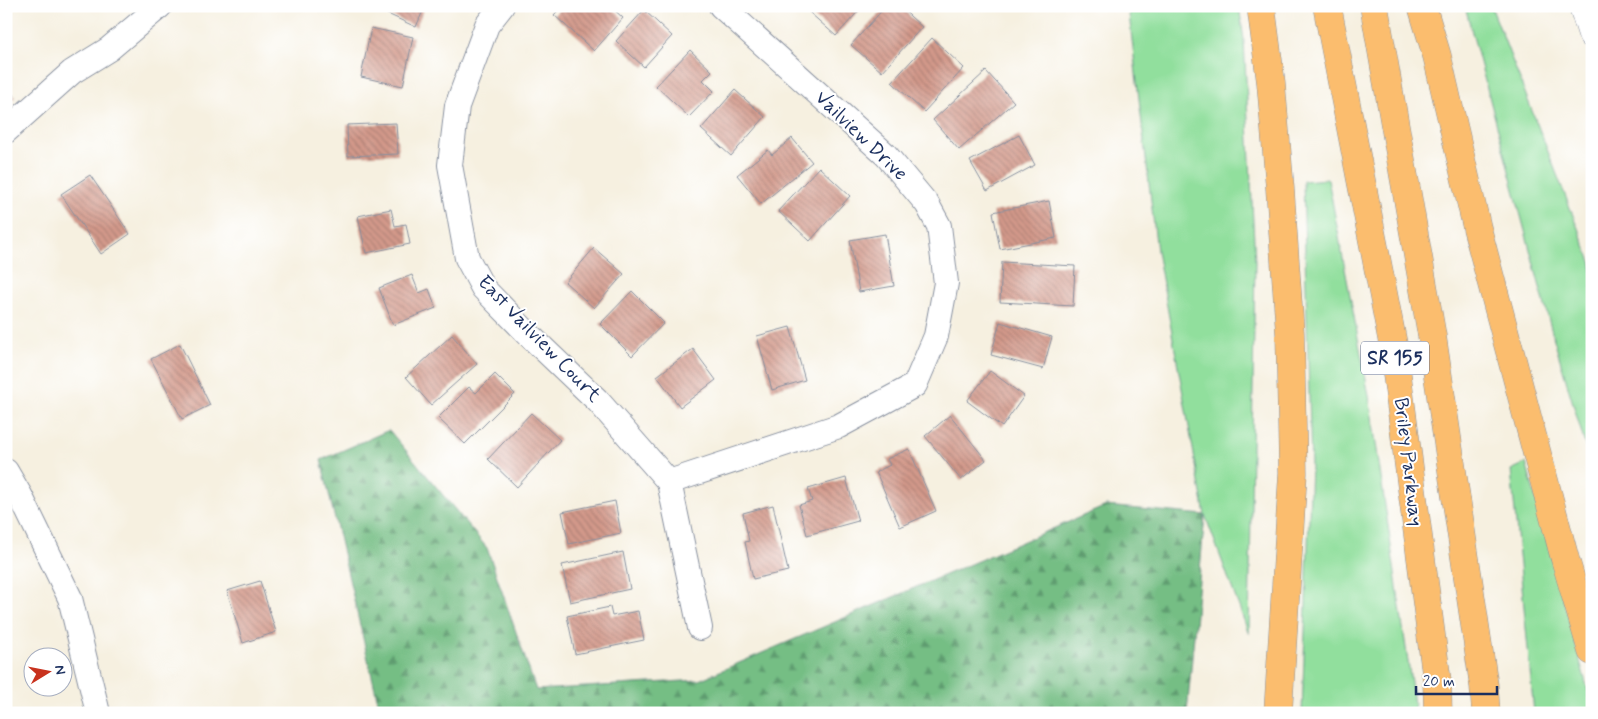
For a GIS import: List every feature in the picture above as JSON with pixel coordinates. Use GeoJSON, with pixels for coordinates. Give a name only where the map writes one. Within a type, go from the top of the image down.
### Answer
{"type":"FeatureCollection","features":[{"type":"Feature","properties":{"kind":"highway"},"geometry":{"type":"LineString","coordinates":[[1261,6],[1271,82],[1290,334],[1292,474],[1278,713]]}},
{"type":"Feature","properties":{"kind":"highway","name":"Briley Parkway"},"geometry":{"type":"LineString","coordinates":[[1327,6],[1393,344],[1437,681],[1438,713]]}},
{"type":"Feature","properties":{"kind":"highway","name":"Briley Parkway"},"geometry":{"type":"LineString","coordinates":[[1374,6],[1432,336],[1484,686],[1486,713]]}},
{"type":"Feature","properties":{"kind":"highway"},"geometry":{"type":"LineString","coordinates":[[1422,6],[1437,56],[1477,228],[1557,531],[1592,652]]}},
{"type":"Feature","properties":{"kind":"street"},"geometry":{"type":"LineString","coordinates":[[6,131],[72,72],[109,49],[160,6]]}},
{"type":"Feature","properties":{"kind":"street","name":"East Vailview Court"},"geometry":{"type":"LineString","coordinates":[[502,6],[487,25],[457,106],[450,165],[467,258],[483,288],[598,401],[670,482]]}},
{"type":"Feature","properties":{"kind":"street","name":"Vailview Drive"},"geometry":{"type":"LineString","coordinates":[[670,482],[839,426],[915,385],[936,336],[946,283],[939,226],[927,204],[886,155],[721,6]]}},
{"type":"Feature","properties":{"kind":"street"},"geometry":{"type":"LineString","coordinates":[[1584,6],[1592,34]]}},
{"type":"Feature","properties":{"kind":"street"},"geometry":{"type":"LineString","coordinates":[[6,471],[20,494],[70,598],[98,713]]}},
{"type":"Feature","properties":{"kind":"street"},"geometry":{"type":"LineString","coordinates":[[670,482],[700,628]]}},
{"type":"Feature","properties":{"kind":"green space"},"geometry":{"type":"Polygon","coordinates":[[[1128,6],[1239,6],[1244,40],[1255,262],[1249,634],[1205,515],[1157,251],[1128,6]]]}},
{"type":"Feature","properties":{"kind":"green space"},"geometry":{"type":"Polygon","coordinates":[[[1465,6],[1491,6],[1592,264],[1592,468],[1553,336],[1465,6]]]}},
{"type":"Feature","properties":{"kind":"green space"},"geometry":{"type":"Polygon","coordinates":[[[1328,179],[1369,396],[1415,713],[1302,713],[1311,465],[1303,181],[1328,179]]]}},
{"type":"Feature","properties":{"kind":"green space"},"geometry":{"type":"Polygon","coordinates":[[[389,430],[487,548],[536,690],[699,680],[1106,506],[1205,515],[1187,713],[356,713],[379,706],[321,460],[389,430]]]}},
{"type":"Feature","properties":{"kind":"green space"},"geometry":{"type":"Polygon","coordinates":[[[1526,463],[1592,705],[1592,713],[1534,713],[1511,470],[1526,463]]]}},
{"type":"Feature","properties":{"kind":"building"},"geometry":{"type":"Polygon","coordinates":[[[383,6],[425,6],[416,27],[381,11],[383,6]]]}},
{"type":"Feature","properties":{"kind":"building"},"geometry":{"type":"Polygon","coordinates":[[[562,6],[610,6],[623,18],[594,51],[554,15],[562,6]]]}},
{"type":"Feature","properties":{"kind":"building"},"geometry":{"type":"Polygon","coordinates":[[[814,6],[863,6],[836,36],[809,12],[814,6]]]}},
{"type":"Feature","properties":{"kind":"building"},"geometry":{"type":"Polygon","coordinates":[[[886,6],[899,6],[922,27],[882,72],[851,45],[886,6]]]}},
{"type":"Feature","properties":{"kind":"building"},"geometry":{"type":"Polygon","coordinates":[[[644,10],[672,36],[644,67],[616,41],[644,10]]]}},
{"type":"Feature","properties":{"kind":"building"},"geometry":{"type":"Polygon","coordinates":[[[371,28],[413,37],[403,86],[361,77],[371,28]]]}},
{"type":"Feature","properties":{"kind":"building"},"geometry":{"type":"Polygon","coordinates":[[[932,38],[964,68],[924,112],[892,82],[932,38]]]}},
{"type":"Feature","properties":{"kind":"building"},"geometry":{"type":"Polygon","coordinates":[[[690,50],[712,71],[703,80],[714,91],[689,117],[656,86],[690,50]]]}},
{"type":"Feature","properties":{"kind":"building"},"geometry":{"type":"Polygon","coordinates":[[[986,71],[1014,102],[959,150],[933,120],[986,71]]]}},
{"type":"Feature","properties":{"kind":"building"},"geometry":{"type":"Polygon","coordinates":[[[6,87],[15,97],[6,105],[6,87]]]}},
{"type":"Feature","properties":{"kind":"building"},"geometry":{"type":"Polygon","coordinates":[[[735,90],[765,117],[731,156],[701,129],[735,90]]]}},
{"type":"Feature","properties":{"kind":"building"},"geometry":{"type":"Polygon","coordinates":[[[396,123],[398,154],[348,156],[347,125],[396,123]]]}},
{"type":"Feature","properties":{"kind":"building"},"geometry":{"type":"Polygon","coordinates":[[[1019,135],[1035,165],[987,191],[970,161],[1019,135]]]}},
{"type":"Feature","properties":{"kind":"building"},"geometry":{"type":"Polygon","coordinates":[[[792,138],[812,162],[761,204],[737,175],[768,150],[772,155],[792,138]]]}},
{"type":"Feature","properties":{"kind":"building"},"geometry":{"type":"Polygon","coordinates":[[[819,167],[850,196],[810,241],[778,211],[819,167]]]}},
{"type":"Feature","properties":{"kind":"building"},"geometry":{"type":"Polygon","coordinates":[[[90,175],[130,234],[101,254],[61,194],[90,175]]]}},
{"type":"Feature","properties":{"kind":"building"},"geometry":{"type":"Polygon","coordinates":[[[1049,201],[1056,238],[1000,249],[993,212],[1049,201]]]}},
{"type":"Feature","properties":{"kind":"building"},"geometry":{"type":"Polygon","coordinates":[[[391,209],[395,226],[406,224],[410,244],[366,253],[358,216],[391,209]]]}},
{"type":"Feature","properties":{"kind":"building"},"geometry":{"type":"Polygon","coordinates":[[[885,234],[894,286],[859,292],[850,240],[885,234]]]}},
{"type":"Feature","properties":{"kind":"building"},"geometry":{"type":"Polygon","coordinates":[[[594,248],[624,274],[594,308],[565,282],[594,248]]]}},
{"type":"Feature","properties":{"kind":"building"},"geometry":{"type":"Polygon","coordinates":[[[1002,262],[1075,266],[1073,306],[1000,302],[1002,262]]]}},
{"type":"Feature","properties":{"kind":"building"},"geometry":{"type":"Polygon","coordinates":[[[412,275],[419,293],[429,289],[436,308],[393,325],[379,288],[412,275]]]}},
{"type":"Feature","properties":{"kind":"building"},"geometry":{"type":"Polygon","coordinates":[[[632,291],[664,323],[632,356],[600,324],[632,291]]]}},
{"type":"Feature","properties":{"kind":"building"},"geometry":{"type":"Polygon","coordinates":[[[1000,322],[1052,337],[1043,369],[991,355],[1000,322]]]}},
{"type":"Feature","properties":{"kind":"building"},"geometry":{"type":"Polygon","coordinates":[[[790,327],[805,380],[772,390],[757,336],[790,327]]]}},
{"type":"Feature","properties":{"kind":"building"},"geometry":{"type":"Polygon","coordinates":[[[452,335],[477,364],[431,405],[406,377],[452,335]]]}},
{"type":"Feature","properties":{"kind":"building"},"geometry":{"type":"Polygon","coordinates":[[[180,344],[210,405],[182,419],[151,359],[180,344]]]}},
{"type":"Feature","properties":{"kind":"building"},"geometry":{"type":"Polygon","coordinates":[[[693,349],[716,380],[680,407],[657,376],[693,349]]]}},
{"type":"Feature","properties":{"kind":"building"},"geometry":{"type":"Polygon","coordinates":[[[990,371],[1024,396],[1002,427],[967,401],[990,371]]]}},
{"type":"Feature","properties":{"kind":"building"},"geometry":{"type":"Polygon","coordinates":[[[495,374],[515,394],[465,444],[438,418],[469,387],[476,393],[495,374]]]}},
{"type":"Feature","properties":{"kind":"building"},"geometry":{"type":"Polygon","coordinates":[[[531,413],[560,440],[517,487],[488,459],[531,413]]]}},
{"type":"Feature","properties":{"kind":"building"},"geometry":{"type":"Polygon","coordinates":[[[950,415],[986,460],[961,480],[925,436],[950,415]]]}},
{"type":"Feature","properties":{"kind":"building"},"geometry":{"type":"Polygon","coordinates":[[[909,449],[936,511],[900,527],[876,472],[890,465],[887,459],[909,449]]]}},
{"type":"Feature","properties":{"kind":"building"},"geometry":{"type":"Polygon","coordinates":[[[846,478],[858,521],[807,535],[799,505],[812,501],[808,489],[846,478]]]}},
{"type":"Feature","properties":{"kind":"building"},"geometry":{"type":"Polygon","coordinates":[[[615,501],[621,533],[569,544],[562,512],[615,501]]]}},
{"type":"Feature","properties":{"kind":"building"},"geometry":{"type":"Polygon","coordinates":[[[773,505],[788,571],[753,579],[745,542],[749,541],[743,513],[773,505]]]}},
{"type":"Feature","properties":{"kind":"building"},"geometry":{"type":"Polygon","coordinates":[[[623,552],[630,589],[570,602],[562,565],[623,552]]]}},
{"type":"Feature","properties":{"kind":"building"},"geometry":{"type":"Polygon","coordinates":[[[260,581],[276,632],[243,643],[227,591],[260,581]]]}},
{"type":"Feature","properties":{"kind":"building"},"geometry":{"type":"Polygon","coordinates":[[[610,607],[612,616],[638,611],[644,640],[575,654],[567,616],[610,607]]]}}]}
